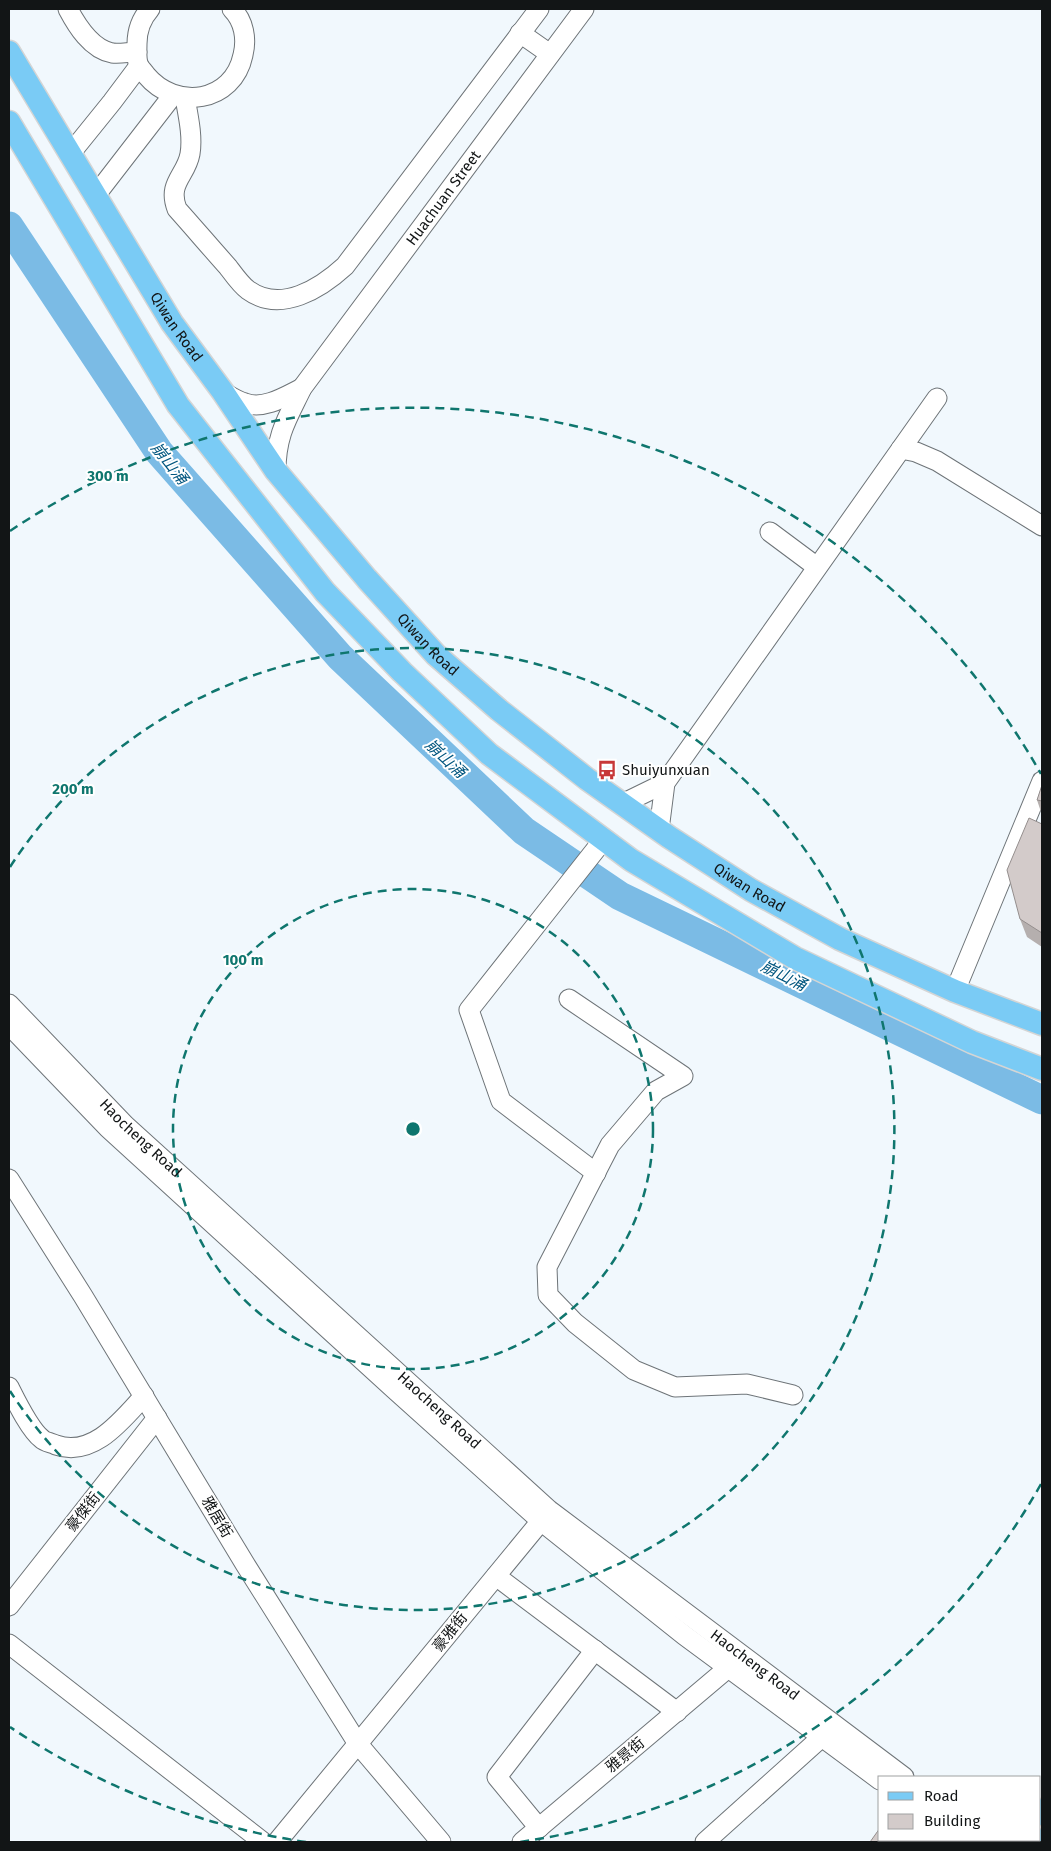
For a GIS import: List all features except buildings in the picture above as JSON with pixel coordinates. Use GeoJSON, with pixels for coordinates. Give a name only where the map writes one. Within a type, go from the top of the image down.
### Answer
{"type":"FeatureCollection","features":[{"type":"Feature","properties":{"kind":"main road","name":"Qiwan Road"},"geometry":{"type":"LineString","coordinates":[[9,52],[172,323],[223,392],[276,471],[366,579],[436,655],[499,710],[587,779],[659,830],[751,890],[840,939],[955,991],[1042,1024]]}},
{"type":"Feature","properties":{"kind":"main road"},"geometry":{"type":"LineString","coordinates":[[9,122],[178,405],[325,592],[402,672],[489,754],[597,848],[631,860],[795,958],[972,1042],[1042,1069]]}},
{"type":"Feature","properties":{"kind":"street"},"geometry":{"type":"LineString","coordinates":[[68,9],[82,32],[102,50],[138,59]]}},
{"type":"Feature","properties":{"kind":"street"},"geometry":{"type":"LineString","coordinates":[[150,9],[144,16],[137,33],[138,59],[154,84],[179,97],[203,97],[219,90],[232,79],[242,64],[245,46],[244,29],[232,9]]}},
{"type":"Feature","properties":{"kind":"street"},"geometry":{"type":"LineString","coordinates":[[179,97],[189,126],[190,153],[174,187],[173,200],[177,209],[248,290],[268,299],[288,299],[316,287],[333,277],[345,266],[539,9]]}},
{"type":"Feature","properties":{"kind":"street","name":"Huachuan Street"},"geometry":{"type":"LineString","coordinates":[[276,471],[276,453],[280,434],[302,388],[584,9]]}},
{"type":"Feature","properties":{"kind":"street"},"geometry":{"type":"LineString","coordinates":[[520,33],[550,54]]}},
{"type":"Feature","properties":{"kind":"street"},"geometry":{"type":"LineString","coordinates":[[70,154],[138,59]]}},
{"type":"Feature","properties":{"kind":"street"},"geometry":{"type":"LineString","coordinates":[[95,196],[179,97]]}},
{"type":"Feature","properties":{"kind":"street","name":"Huachuan Street"},"geometry":{"type":"LineString","coordinates":[[223,392],[252,405],[281,399],[302,388]]}},
{"type":"Feature","properties":{"kind":"street"},"geometry":{"type":"LineString","coordinates":[[659,830],[665,783],[937,398]]}},
{"type":"Feature","properties":{"kind":"street"},"geometry":{"type":"LineString","coordinates":[[901,449],[916,452],[937,462],[1042,526]]}},
{"type":"Feature","properties":{"kind":"street"},"geometry":{"type":"LineString","coordinates":[[770,532],[817,567]]}},
{"type":"Feature","properties":{"kind":"street"},"geometry":{"type":"LineString","coordinates":[[955,991],[1042,781]]}},
{"type":"Feature","properties":{"kind":"street"},"geometry":{"type":"LineString","coordinates":[[622,804],[665,783]]}},
{"type":"Feature","properties":{"kind":"street"},"geometry":{"type":"LineString","coordinates":[[596,1173],[501,1101],[469,1010],[597,848]]}},
{"type":"Feature","properties":{"kind":"street"},"geometry":{"type":"LineString","coordinates":[[568,999],[683,1076],[656,1091],[610,1145],[547,1267],[548,1295],[576,1323],[634,1370],[675,1387],[746,1384],[793,1396]]}},
{"type":"Feature","properties":{"kind":"street","name":"Haocheng Road"},"geometry":{"type":"LineString","coordinates":[[9,1004],[124,1125],[549,1510],[903,1776]]}},
{"type":"Feature","properties":{"kind":"street","name":"Haocheng Road"},"geometry":{"type":"LineString","coordinates":[[9,1025],[108,1128],[541,1521],[728,1668],[823,1736],[878,1778]]}},
{"type":"Feature","properties":{"kind":"street","name":"雅居街"},"geometry":{"type":"LineString","coordinates":[[9,1179],[83,1296],[245,1564],[358,1744],[441,1842]]}},
{"type":"Feature","properties":{"kind":"street"},"geometry":{"type":"LineString","coordinates":[[9,1387],[20,1410],[42,1439],[62,1447],[85,1447],[114,1428],[144,1396]]}},
{"type":"Feature","properties":{"kind":"street","name":"豪傑街"},"geometry":{"type":"LineString","coordinates":[[9,1606],[157,1418]]}},
{"type":"Feature","properties":{"kind":"street","name":"豪雅街"},"geometry":{"type":"LineString","coordinates":[[358,1744],[541,1521]]}},
{"type":"Feature","properties":{"kind":"street"},"geometry":{"type":"LineString","coordinates":[[496,1576],[677,1712]]}},
{"type":"Feature","properties":{"kind":"street"},"geometry":{"type":"LineString","coordinates":[[9,1644],[263,1842]]}},
{"type":"Feature","properties":{"kind":"street"},"geometry":{"type":"LineString","coordinates":[[540,1828],[497,1777],[594,1650]]}},
{"type":"Feature","properties":{"kind":"street","name":"雅景街"},"geometry":{"type":"LineString","coordinates":[[522,1842],[728,1668]]}},
{"type":"Feature","properties":{"kind":"street"},"geometry":{"type":"LineString","coordinates":[[705,1842],[823,1736]]}},
{"type":"Feature","properties":{"kind":"street"},"geometry":{"type":"LineString","coordinates":[[277,1842],[358,1744]]}},
{"type":"Feature","properties":{"kind":"waterway","name":"崩山涌"},"geometry":{"type":"LineString","coordinates":[[9,226],[159,452],[340,657],[524,831],[620,896],[1042,1100]]}},
{"type":"Feature","properties":{"kind":"place","name":"Shuiyunxuan"},"geometry":{"type":"Point","coordinates":[607,770]}}]}
